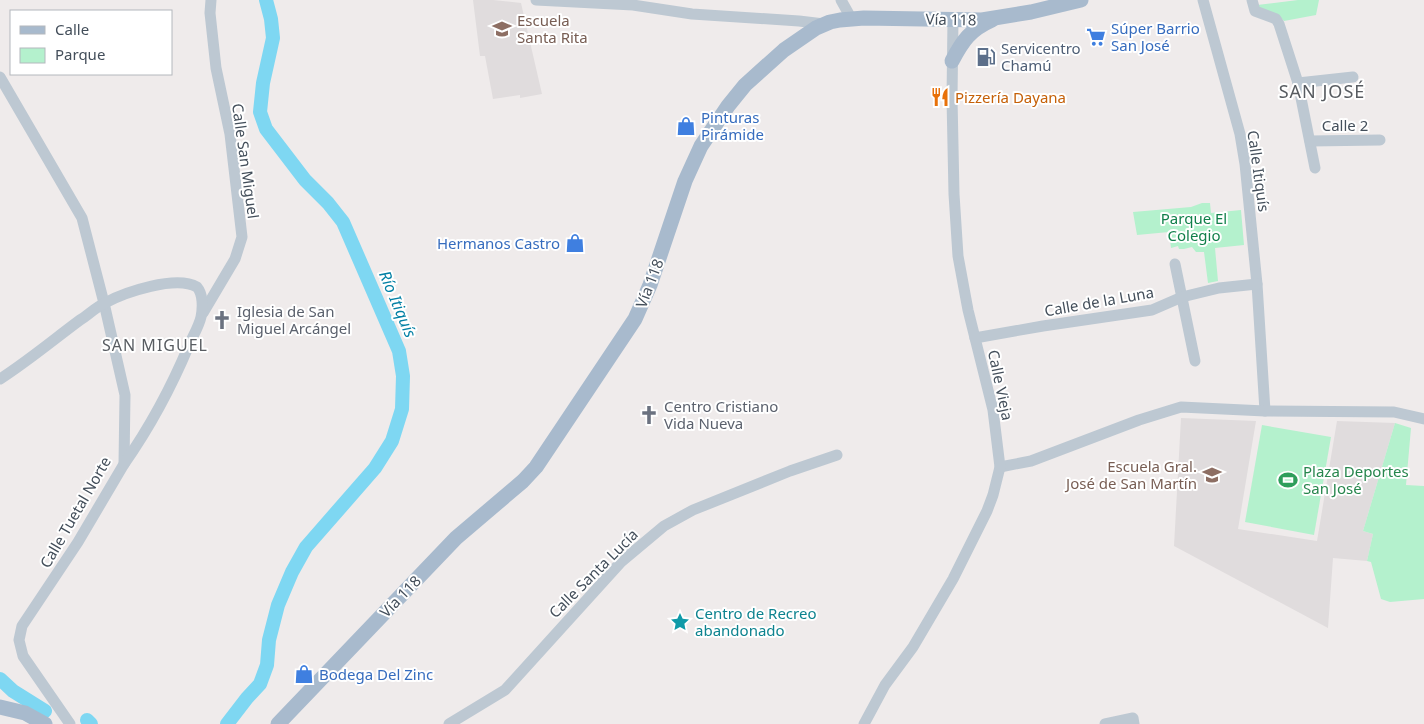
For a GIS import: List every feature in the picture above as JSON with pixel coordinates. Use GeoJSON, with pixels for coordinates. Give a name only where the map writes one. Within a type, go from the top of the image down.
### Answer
{"type":"FeatureCollection","features":[{"type":"Feature","properties":{"kind":"main road","name":"Vía 118"},"geometry":{"type":"LineString","coordinates":[[278,724],[456,538],[523,481],[536,467],[635,319],[650,285],[685,181],[701,146],[711,129],[739,92],[763,68],[807,33],[824,24],[851,18],[994,19],[1081,0]]}},
{"type":"Feature","properties":{"kind":"main road"},"geometry":{"type":"LineString","coordinates":[[952,61],[969,34],[980,25],[994,19]]}},
{"type":"Feature","properties":{"kind":"main road"},"geometry":{"type":"LineString","coordinates":[[0,707],[25,713],[45,724]]}},
{"type":"Feature","properties":{"kind":"street","name":"Calle San Miguel"},"geometry":{"type":"LineString","coordinates":[[124,464],[144,434],[176,378],[201,317],[235,259],[242,237],[230,134],[216,68],[210,13],[211,0]]}},
{"type":"Feature","properties":{"kind":"street"},"geometry":{"type":"LineString","coordinates":[[536,0],[634,5],[692,14],[824,24]]}},
{"type":"Feature","properties":{"kind":"street"},"geometry":{"type":"LineString","coordinates":[[841,0],[851,18]]}},
{"type":"Feature","properties":{"kind":"street","name":"Calle Itiquís"},"geometry":{"type":"LineString","coordinates":[[1203,0],[1240,134],[1245,164],[1257,284],[1265,411]]}},
{"type":"Feature","properties":{"kind":"street"},"geometry":{"type":"LineString","coordinates":[[1252,0],[1255,10],[1276,19],[1279,24],[1298,83],[1316,168]]}},
{"type":"Feature","properties":{"kind":"street","name":"Calle Vieja"},"geometry":{"type":"LineString","coordinates":[[864,724],[886,685],[913,647],[953,579],[987,511],[1000,467],[992,410],[958,256],[955,223],[953,19]]}},
{"type":"Feature","properties":{"kind":"street","name":"Calle Tuetal Norte"},"geometry":{"type":"LineString","coordinates":[[0,77],[82,218],[125,395],[124,464],[78,542],[22,626],[19,640],[23,656],[70,724]]}},
{"type":"Feature","properties":{"kind":"street"},"geometry":{"type":"LineString","coordinates":[[1298,83],[1353,77]]}},
{"type":"Feature","properties":{"kind":"street","name":"Calle 2"},"geometry":{"type":"LineString","coordinates":[[1310,140],[1380,140]]}},
{"type":"Feature","properties":{"kind":"street"},"geometry":{"type":"LineString","coordinates":[[1175,264],[1195,361]]}},
{"type":"Feature","properties":{"kind":"street"},"geometry":{"type":"LineString","coordinates":[[0,379],[28,361],[66,330],[104,303],[130,293],[165,284],[186,283],[192,285],[199,290],[202,304],[201,317]]}},
{"type":"Feature","properties":{"kind":"street","name":"Calle de la Luna"},"geometry":{"type":"LineString","coordinates":[[975,338],[1152,310],[1182,297],[1219,288],[1257,284]]}},
{"type":"Feature","properties":{"kind":"street"},"geometry":{"type":"LineString","coordinates":[[1000,467],[1031,461],[1139,420],[1181,407],[1265,411],[1394,412],[1424,419]]}},
{"type":"Feature","properties":{"kind":"street","name":"Calle Santa Lucía"},"geometry":{"type":"LineString","coordinates":[[449,724],[505,690],[621,562],[664,526],[693,510],[790,471],[837,455]]}},
{"type":"Feature","properties":{"kind":"street"},"geometry":{"type":"LineString","coordinates":[[1105,724],[1134,721]]}},
{"type":"Feature","properties":{"kind":"shaded area","name":"Escuela Santa Rita"},"geometry":{"type":"Polygon","coordinates":[[[473,0],[521,3],[542,94],[520,98],[520,95],[493,99],[485,56],[480,56],[473,0]]]}},
{"type":"Feature","properties":{"kind":"shaded area"},"geometry":{"type":"Polygon","coordinates":[[[1181,418],[1256,421],[1238,529],[1317,541],[1337,421],[1395,423],[1363,531],[1373,534],[1367,561],[1333,558],[1328,628],[1174,546],[1181,418]]]}},
{"type":"Feature","properties":{"kind":"green space"},"geometry":{"type":"Polygon","coordinates":[[[1298,0],[1319,0],[1316,15],[1284,21],[1277,15],[1263,10],[1257,5],[1298,0]]]}},
{"type":"Feature","properties":{"kind":"green space","name":"Parque El Colegio"},"geometry":{"type":"Polygon","coordinates":[[[1202,203],[1210,203],[1211,213],[1241,210],[1244,245],[1215,248],[1218,281],[1208,283],[1204,252],[1196,252],[1192,247],[1179,249],[1178,246],[1171,248],[1169,232],[1137,235],[1133,212],[1191,207],[1202,203]]]}},
{"type":"Feature","properties":{"kind":"green space"},"geometry":{"type":"Polygon","coordinates":[[[1395,423],[1411,428],[1406,485],[1424,486],[1424,599],[1390,602],[1381,599],[1371,562],[1367,561],[1373,534],[1363,531],[1395,423]]]}},
{"type":"Feature","properties":{"kind":"green space","name":"Plaza Deportes San José"},"geometry":{"type":"Polygon","coordinates":[[[1262,425],[1331,437],[1314,535],[1245,522],[1262,425]]]}},
{"type":"Feature","properties":{"kind":"waterway","name":"Río Itiquís"},"geometry":{"type":"LineString","coordinates":[[227,724],[260,684],[267,665],[269,640],[278,605],[292,572],[306,547],[375,468],[392,441],[402,409],[403,376],[399,351],[343,222],[328,203],[305,180],[266,129],[260,112],[263,83],[273,38],[266,0]]}},
{"type":"Feature","properties":{"kind":"waterway"},"geometry":{"type":"LineString","coordinates":[[0,679],[13,691],[45,711]]}},
{"type":"Feature","properties":{"kind":"waterway"},"geometry":{"type":"LineString","coordinates":[[87,720],[91,724]]}},
{"type":"Feature","properties":{"kind":"place","name":"Escuela Santa Rita"},"geometry":{"type":"Point","coordinates":[502,29]}},
{"type":"Feature","properties":{"kind":"place","name":"Súper Barrio San José"},"geometry":{"type":"Point","coordinates":[1096,37]}},
{"type":"Feature","properties":{"kind":"place","name":"Servicentro Chamú"},"geometry":{"type":"Point","coordinates":[986,57]}},
{"type":"Feature","properties":{"kind":"place","name":"Pizzería Dayana"},"geometry":{"type":"Point","coordinates":[940,97]}},
{"type":"Feature","properties":{"kind":"place","name":"Pinturas Pirámide"},"geometry":{"type":"Point","coordinates":[686,126]}},
{"type":"Feature","properties":{"kind":"place","name":"Hermanos Castro"},"geometry":{"type":"Point","coordinates":[575,243]}},
{"type":"Feature","properties":{"kind":"place","name":"Iglesia de San Miguel Arcángel"},"geometry":{"type":"Point","coordinates":[222,320]}},
{"type":"Feature","properties":{"kind":"place","name":"Centro Cristiano Vida Nueva"},"geometry":{"type":"Point","coordinates":[649,415]}},
{"type":"Feature","properties":{"kind":"place","name":"Escuela Gral. José de San Martín"},"geometry":{"type":"Point","coordinates":[1212,475]}},
{"type":"Feature","properties":{"kind":"place","name":"Plaza Deportes San José"},"geometry":{"type":"Point","coordinates":[1288,480]}},
{"type":"Feature","properties":{"kind":"place","name":"Centro de Recreo abandonado"},"geometry":{"type":"Point","coordinates":[680,622]}},
{"type":"Feature","properties":{"kind":"place","name":"Bodega Del Zinc"},"geometry":{"type":"Point","coordinates":[304,674]}},
{"type":"Feature","properties":{"kind":"district","name":"SAN JOSÉ"},"geometry":{"type":"Point","coordinates":[1322,91]}},
{"type":"Feature","properties":{"kind":"district","name":"SAN MIGUEL"},"geometry":{"type":"Point","coordinates":[155,345]}}]}
